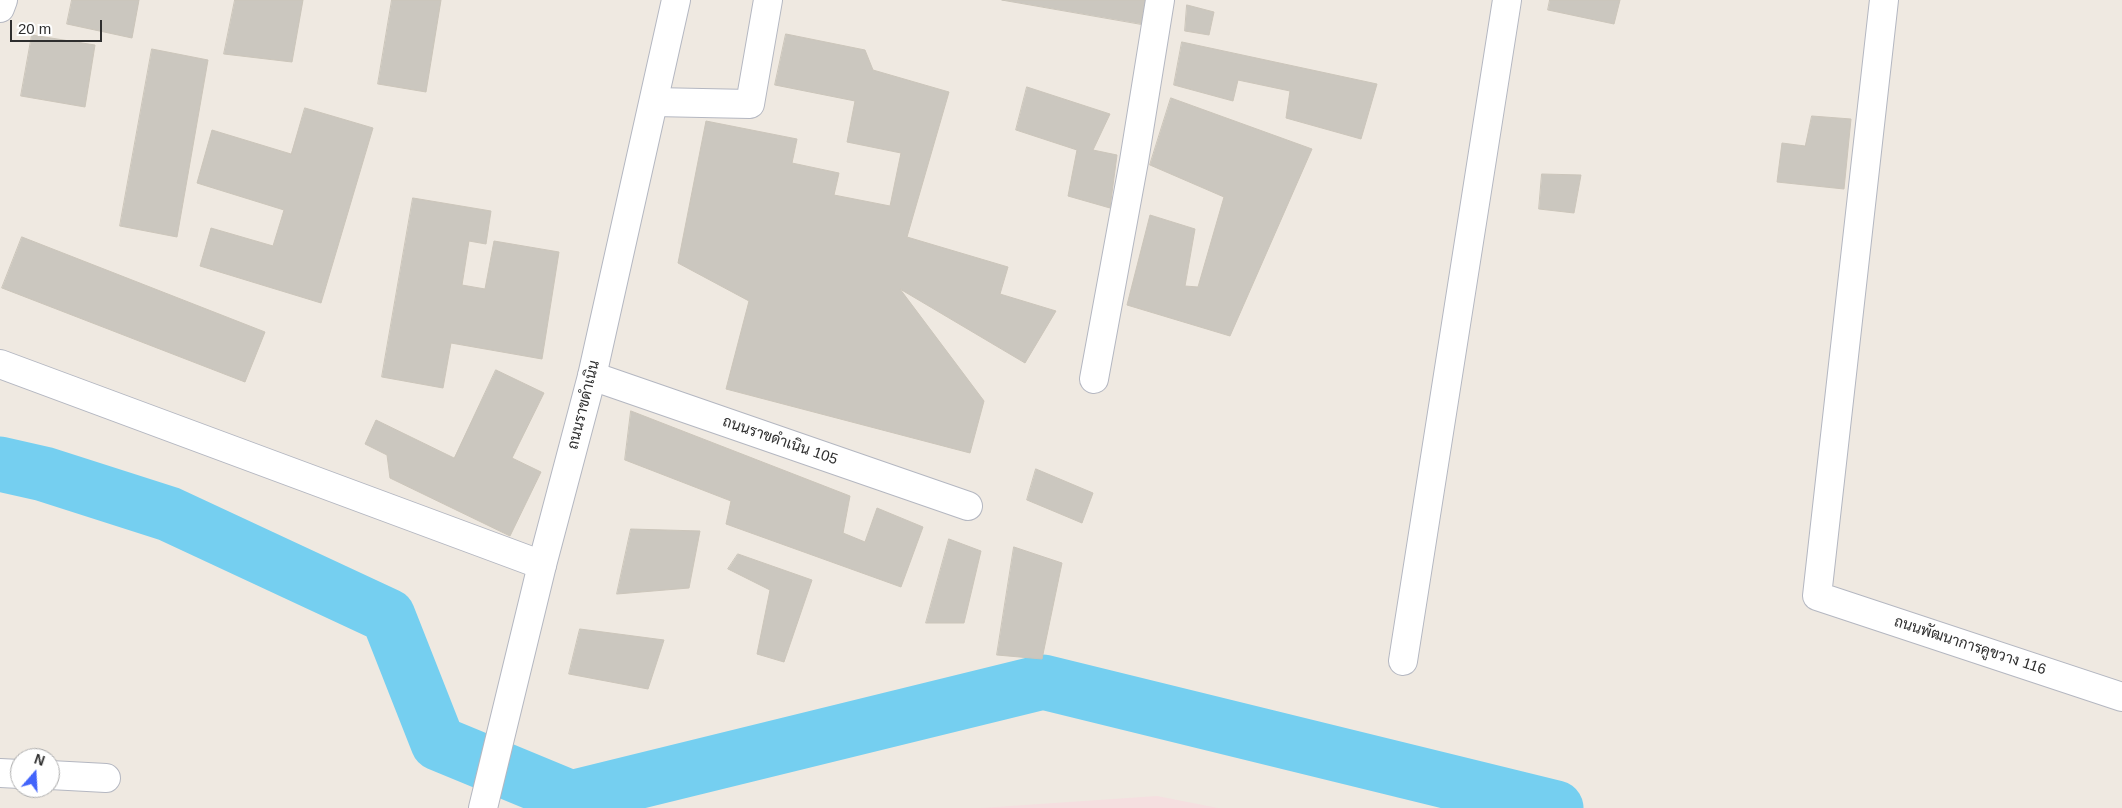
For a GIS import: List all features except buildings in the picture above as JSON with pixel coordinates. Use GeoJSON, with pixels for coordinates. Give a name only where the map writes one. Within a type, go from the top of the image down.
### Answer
{"type":"FeatureCollection","features":[{"type":"Feature","properties":{"kind":"street"},"geometry":{"type":"LineString","coordinates":[[0,8],[3,0]]}},
{"type":"Feature","properties":{"kind":"street","name":"ถนนราขดำเนิน"},"geometry":{"type":"LineString","coordinates":[[483,808],[542,565],[592,376],[676,0]]}},
{"type":"Feature","properties":{"kind":"street"},"geometry":{"type":"LineString","coordinates":[[654,102],[750,104],[768,0]]}},
{"type":"Feature","properties":{"kind":"street"},"geometry":{"type":"LineString","coordinates":[[1094,379],[1134,161],[1160,0]]}},
{"type":"Feature","properties":{"kind":"street"},"geometry":{"type":"LineString","coordinates":[[1404,661],[1507,0]]}},
{"type":"Feature","properties":{"kind":"street","name":"ถนนพัฒนาการคูขวาง 116"},"geometry":{"type":"LineString","coordinates":[[1884,0],[1817,596],[2122,697]]}},
{"type":"Feature","properties":{"kind":"street"},"geometry":{"type":"LineString","coordinates":[[0,364],[542,565]]}},
{"type":"Feature","properties":{"kind":"street","name":"ถนนราขดำเนิน 105"},"geometry":{"type":"LineString","coordinates":[[592,376],[968,506]]}},
{"type":"Feature","properties":{"kind":"street"},"geometry":{"type":"LineString","coordinates":[[60,776],[106,778]]}},
{"type":"Feature","properties":{"kind":"shaded area"},"geometry":{"type":"Polygon","coordinates":[[[1157,796],[1218,808],[981,808],[1157,796]]]}},
{"type":"Feature","properties":{"kind":"waterway"},"geometry":{"type":"LineString","coordinates":[[0,464],[44,474],[169,514],[388,616],[438,743],[571,798],[1043,682],[1556,808]]}}]}
